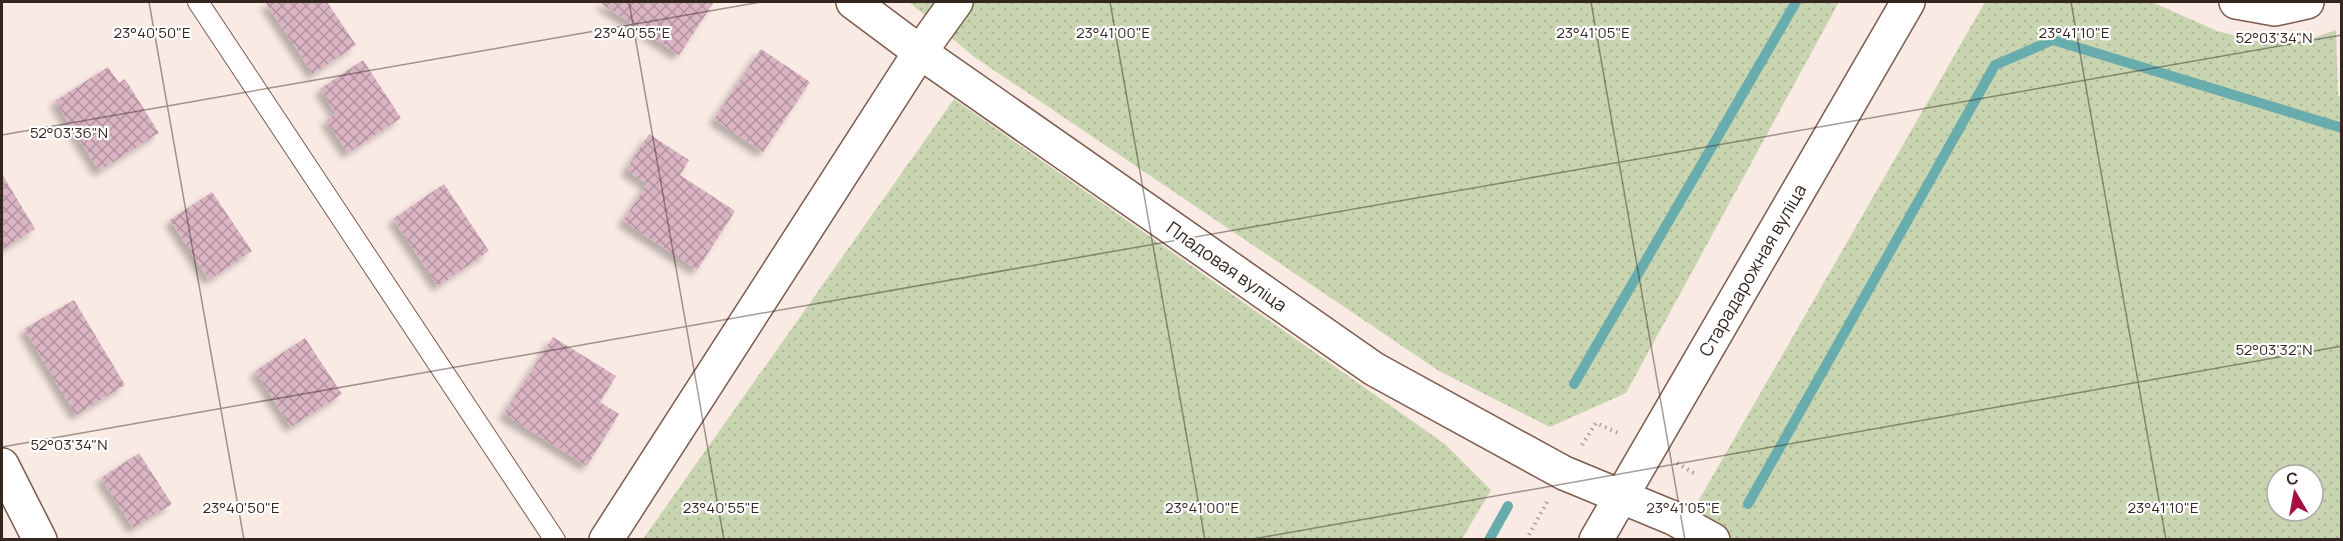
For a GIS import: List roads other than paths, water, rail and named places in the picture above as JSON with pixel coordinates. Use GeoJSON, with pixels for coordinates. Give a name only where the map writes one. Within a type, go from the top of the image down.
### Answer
{"type":"FeatureCollection","features":[{"type":"Feature","properties":{"kind":"street","name":"Пладовая вуліца"},"geometry":{"type":"LineString","coordinates":[[854,2],[920,52],[1374,369],[1564,473],[1673,518],[1713,540]]}},
{"type":"Feature","properties":{"kind":"street"},"geometry":{"type":"LineString","coordinates":[[606,540],[920,52],[956,2]]}},
{"type":"Feature","properties":{"kind":"street","name":"Старадарожная вуліца"},"geometry":{"type":"LineString","coordinates":[[1596,540],[1908,2]]}},
{"type":"Feature","properties":{"kind":"street"},"geometry":{"type":"LineString","coordinates":[[2236,2],[2275,9],[2307,2]]}},
{"type":"Feature","properties":{"kind":"street"},"geometry":{"type":"LineString","coordinates":[[2,465],[40,540]]}},
{"type":"Feature","properties":{"kind":"lane"},"geometry":{"type":"LineString","coordinates":[[198,2],[555,540]]}},
{"type":"Feature","properties":{"kind":"waterway"},"geometry":{"type":"LineString","coordinates":[[1574,384],[1796,2]]}},
{"type":"Feature","properties":{"kind":"waterway"},"geometry":{"type":"LineString","coordinates":[[1748,504],[1995,65],[2053,40],[2342,128]]}},
{"type":"Feature","properties":{"kind":"waterway"},"geometry":{"type":"LineString","coordinates":[[1489,540],[1508,506]]}}]}
